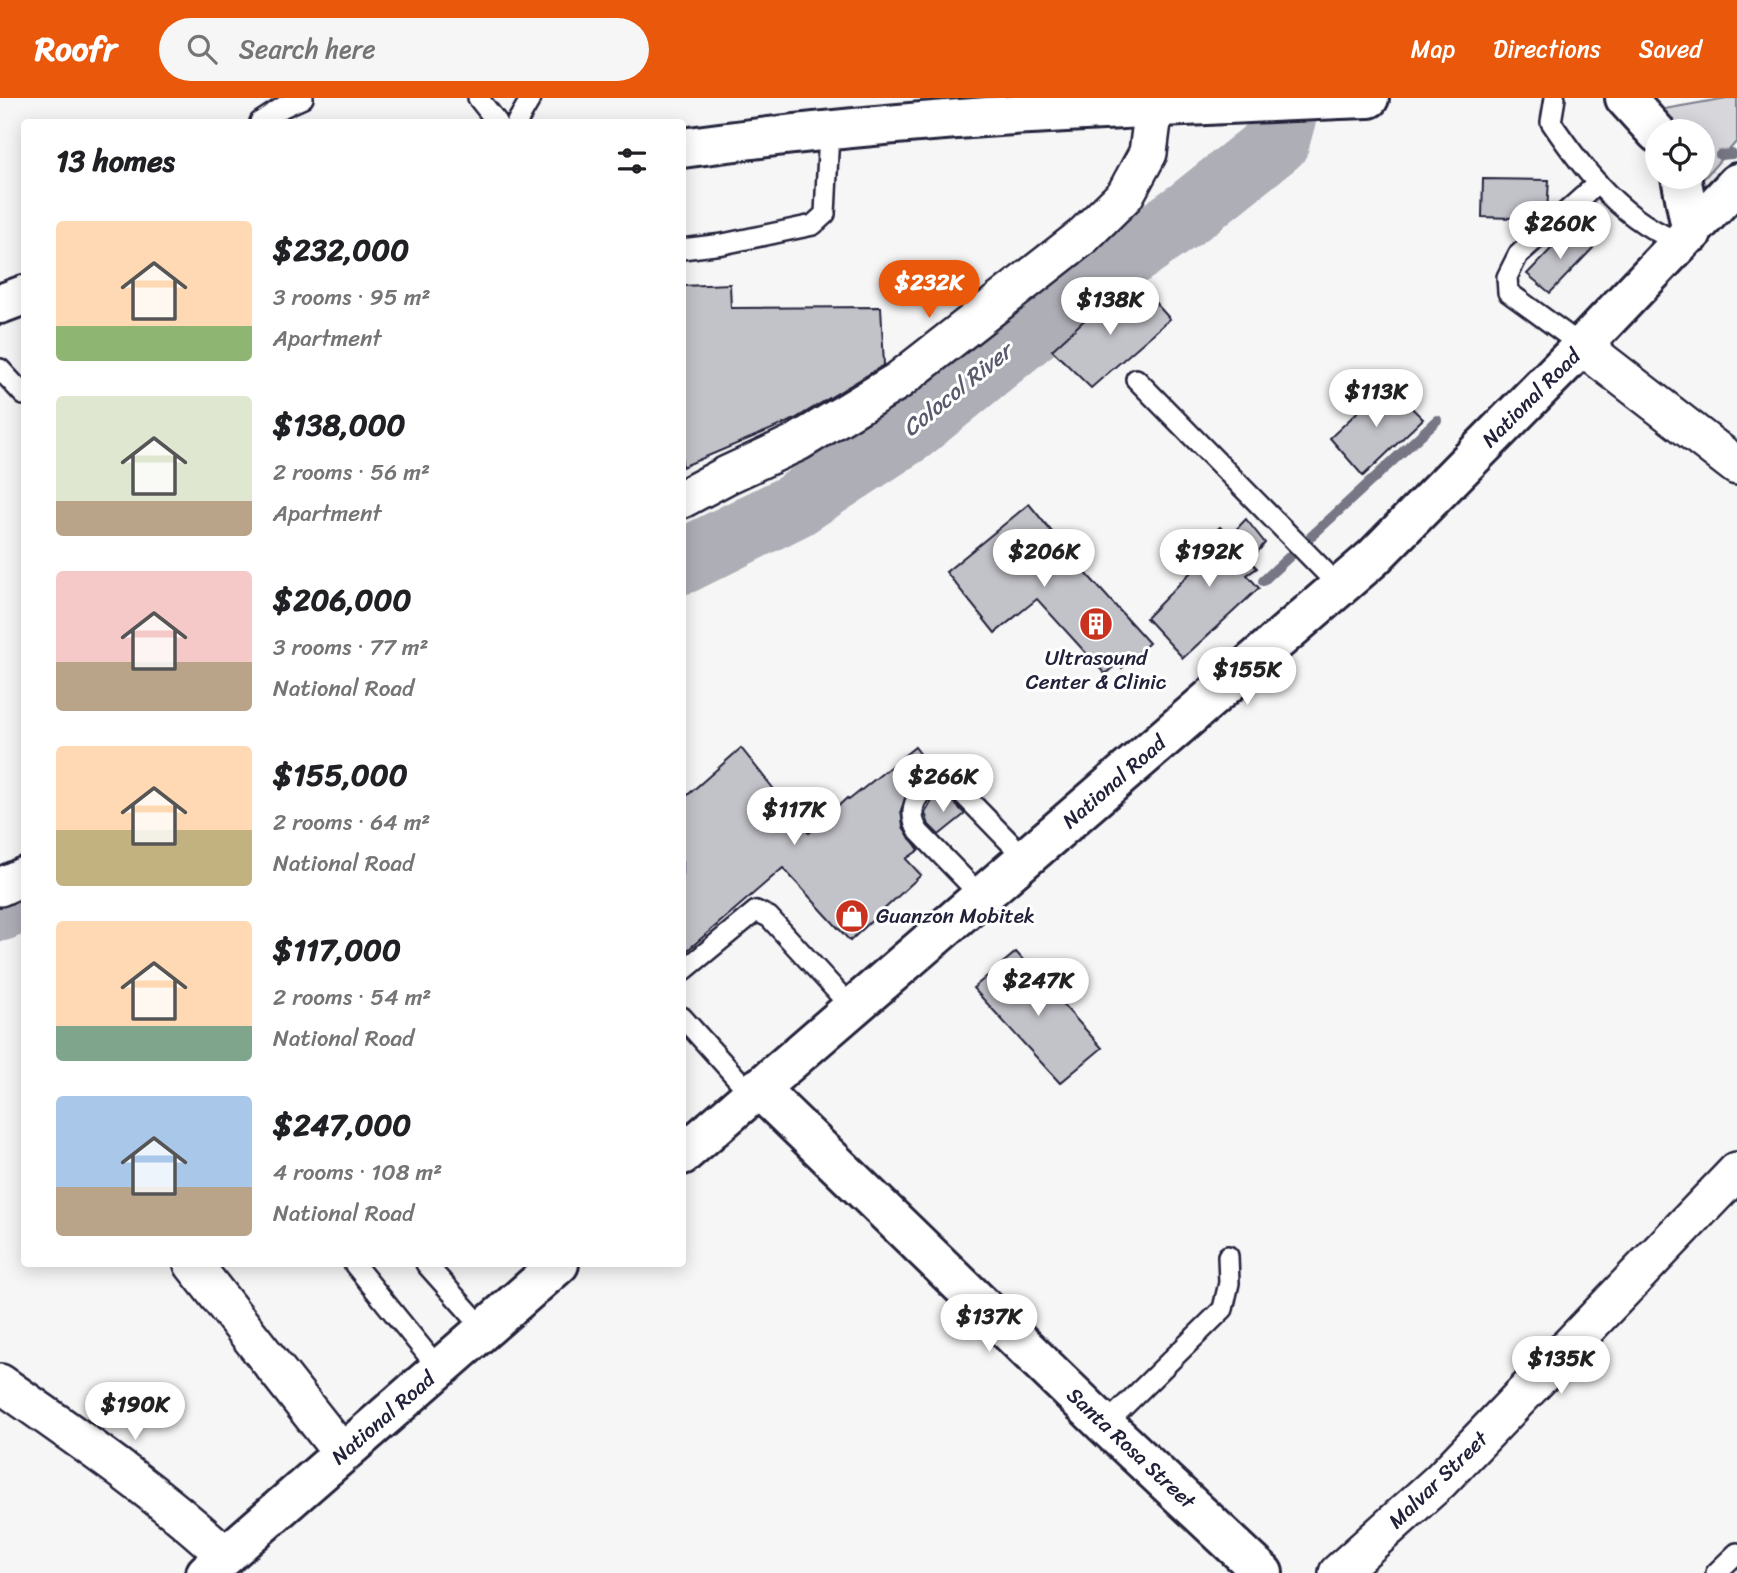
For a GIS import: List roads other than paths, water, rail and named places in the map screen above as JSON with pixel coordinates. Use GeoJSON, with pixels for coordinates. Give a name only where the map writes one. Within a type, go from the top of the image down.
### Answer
{"type":"FeatureCollection","features":[{"type":"Feature","properties":{"kind":"main road"},"geometry":{"type":"LineString","coordinates":[[686,148],[829,132],[1165,103],[1369,98]]}},
{"type":"Feature","properties":{"kind":"main road"},"geometry":{"type":"LineString","coordinates":[[1625,98],[1645,120]]}},
{"type":"Feature","properties":{"kind":"main road","name":"National Road"},"geometry":{"type":"LineString","coordinates":[[686,1151],[1373,558],[1687,238],[1737,183]]}},
{"type":"Feature","properties":{"kind":"main road"},"geometry":{"type":"LineString","coordinates":[[1682,189],[1687,238]]}},
{"type":"Feature","properties":{"kind":"main road"},"geometry":{"type":"LineString","coordinates":[[0,303],[21,296]]}},
{"type":"Feature","properties":{"kind":"main road","name":"Santa Rosa Street"},"geometry":{"type":"LineString","coordinates":[[755,1091],[1263,1573]]}},
{"type":"Feature","properties":{"kind":"main road","name":"National Road"},"geometry":{"type":"LineString","coordinates":[[216,1564],[484,1329],[547,1267]]}},
{"type":"Feature","properties":{"kind":"street"},"geometry":{"type":"LineString","coordinates":[[686,497],[727,474],[798,442],[898,381],[1082,237],[1125,195],[1148,153],[1165,103]]}},
{"type":"Feature","properties":{"kind":"street"},"geometry":{"type":"LineString","coordinates":[[1582,346],[1737,466]]}},
{"type":"Feature","properties":{"kind":"street"},"geometry":{"type":"LineString","coordinates":[[0,887],[21,877]]}},
{"type":"Feature","properties":{"kind":"street","name":"Malvar Street"},"geometry":{"type":"LineString","coordinates":[[1338,1573],[1440,1481],[1737,1171]]}},
{"type":"Feature","properties":{"kind":"street"},"geometry":{"type":"LineString","coordinates":[[195,1267],[342,1453]]}},
{"type":"Feature","properties":{"kind":"street"},"geometry":{"type":"LineString","coordinates":[[0,1383],[123,1468],[179,1512],[216,1564]]}},
{"type":"Feature","properties":{"kind":"lane"},"geometry":{"type":"LineString","coordinates":[[265,119],[303,98]]}},
{"type":"Feature","properties":{"kind":"lane"},"geometry":{"type":"LineString","coordinates":[[478,98],[495,119]]}},
{"type":"Feature","properties":{"kind":"lane"},"geometry":{"type":"LineString","coordinates":[[519,119],[531,98]]}},
{"type":"Feature","properties":{"kind":"lane"},"geometry":{"type":"LineString","coordinates":[[1555,98],[1551,122],[1575,157],[1598,183],[1635,219],[1653,231],[1687,238]]}},
{"type":"Feature","properties":{"kind":"lane"},"geometry":{"type":"LineString","coordinates":[[686,249],[723,244],[813,225],[825,214],[829,132]]}},
{"type":"Feature","properties":{"kind":"lane"},"geometry":{"type":"LineString","coordinates":[[1582,346],[1508,292],[1507,277],[1518,255],[1598,183]]}},
{"type":"Feature","properties":{"kind":"lane"},"geometry":{"type":"LineString","coordinates":[[0,369],[21,393]]}},
{"type":"Feature","properties":{"kind":"lane"},"geometry":{"type":"LineString","coordinates":[[1136,379],[1340,587]]}},
{"type":"Feature","properties":{"kind":"lane"},"geometry":{"type":"LineString","coordinates":[[981,896],[919,832],[911,820],[911,811],[920,796],[939,784],[954,785],[1025,858]]}},
{"type":"Feature","properties":{"kind":"lane"},"geometry":{"type":"LineString","coordinates":[[686,969],[757,911],[768,917],[852,1008]]}},
{"type":"Feature","properties":{"kind":"lane"},"geometry":{"type":"LineString","coordinates":[[686,1021],[755,1091]]}},
{"type":"Feature","properties":{"kind":"lane"},"geometry":{"type":"LineString","coordinates":[[1105,1425],[1223,1309],[1229,1283],[1228,1255]]}},
{"type":"Feature","properties":{"kind":"lane"},"geometry":{"type":"LineString","coordinates":[[356,1267],[439,1369]]}},
{"type":"Feature","properties":{"kind":"lane"},"geometry":{"type":"LineString","coordinates":[[429,1267],[484,1329]]}},
{"type":"Feature","properties":{"kind":"lane"},"geometry":{"type":"LineString","coordinates":[[1716,1573],[1737,1553]]}},
{"type":"Feature","properties":{"kind":"waterway","name":"Colocol River"},"geometry":{"type":"LineString","coordinates":[[686,560],[794,506],[910,430],[1097,277],[1192,210],[1277,142],[1289,98]]}},
{"type":"Feature","properties":{"kind":"waterway"},"geometry":{"type":"LineString","coordinates":[[1720,155],[1732,154]]}},
{"type":"Feature","properties":{"kind":"waterway"},"geometry":{"type":"LineString","coordinates":[[1263,581],[1437,420]]}},
{"type":"Feature","properties":{"kind":"waterway","name":"Colocol River"},"geometry":{"type":"LineString","coordinates":[[0,909],[21,900]]}},
{"type":"Feature","properties":{"kind":"place","name":"Ultrasound Center & Clinic"},"geometry":{"type":"Point","coordinates":[1096,624]}},
{"type":"Feature","properties":{"kind":"place","name":"Guanzon Mobitek"},"geometry":{"type":"Point","coordinates":[852,916]}}]}
